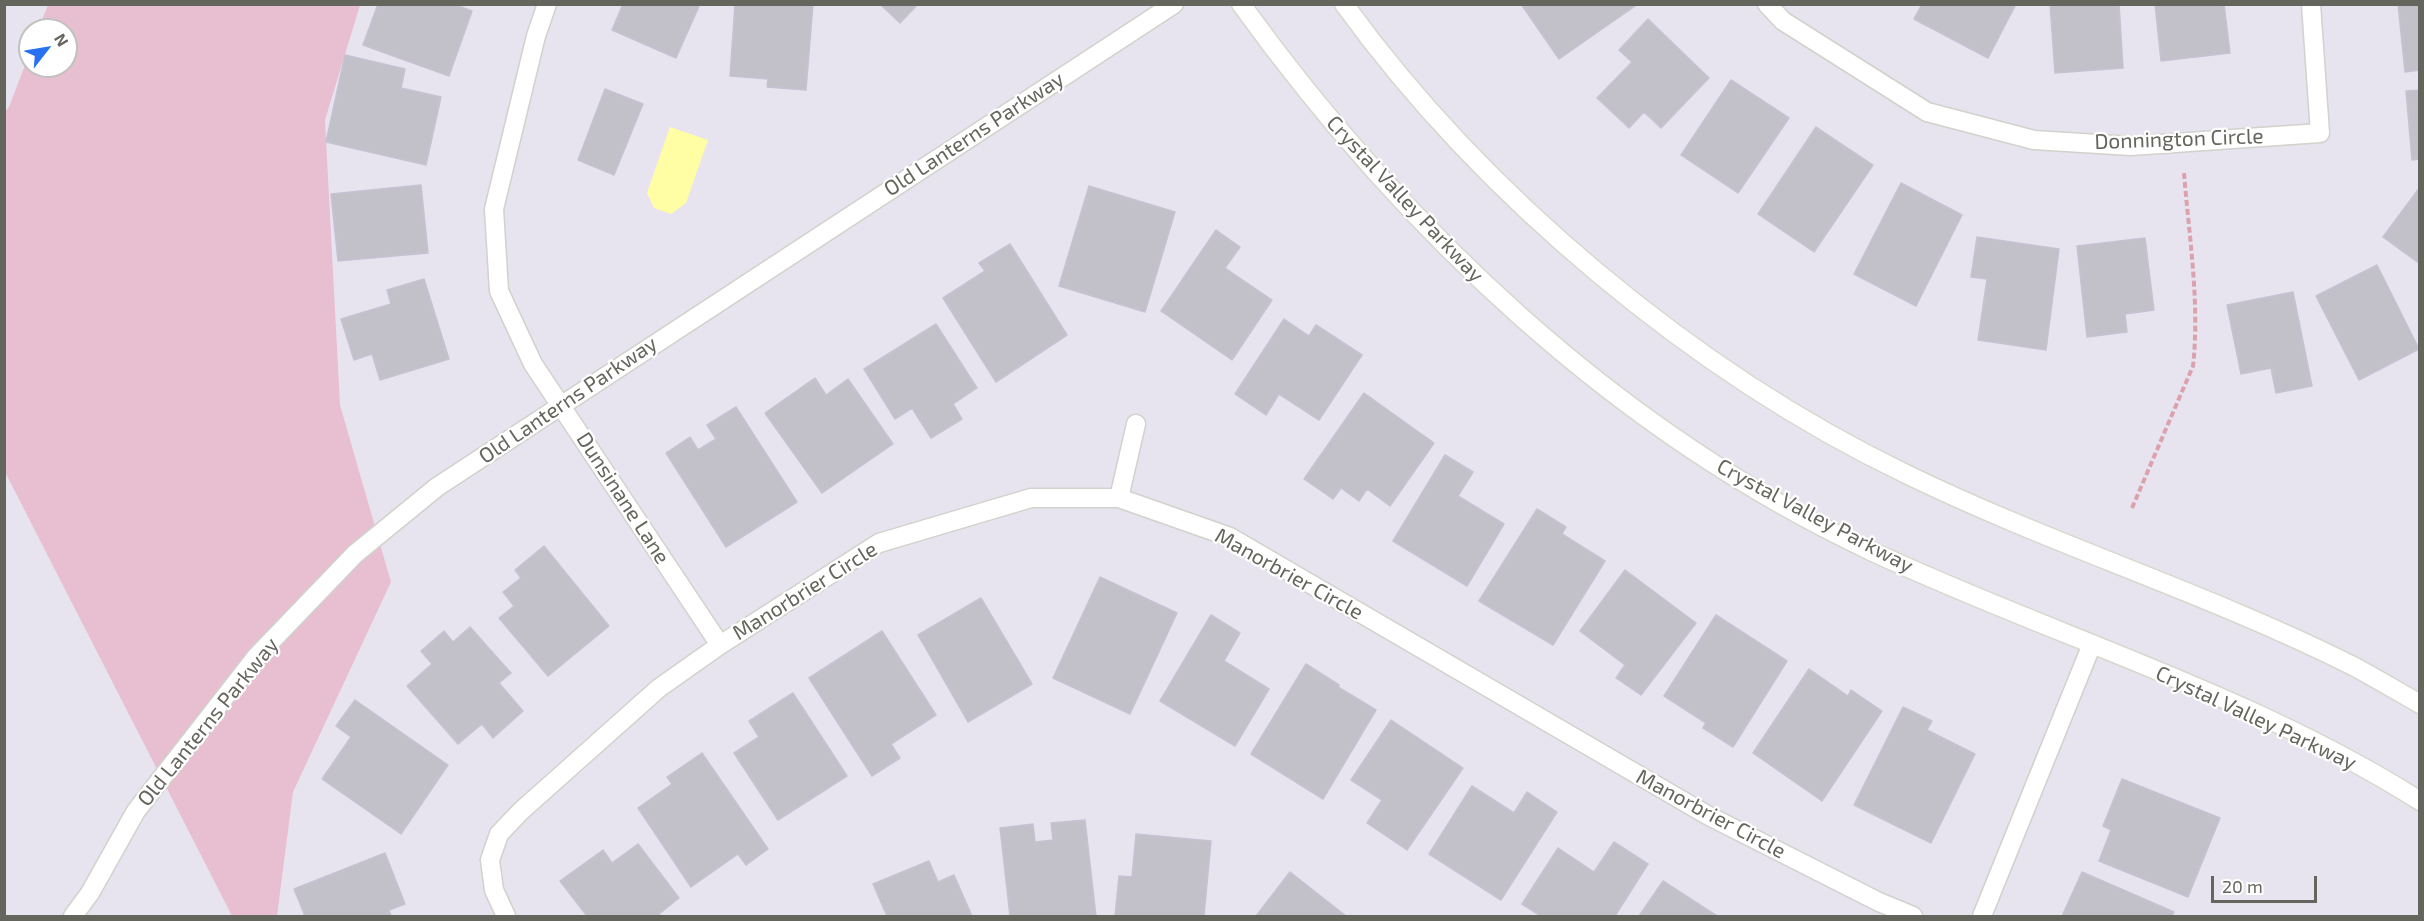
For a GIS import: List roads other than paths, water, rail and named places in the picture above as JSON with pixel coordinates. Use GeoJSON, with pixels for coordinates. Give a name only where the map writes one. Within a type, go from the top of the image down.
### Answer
{"type":"FeatureCollection","features":[{"type":"Feature","properties":{"kind":"street","name":"Dunsinane Lane"},"geometry":{"type":"LineString","coordinates":[[547,4],[536,36],[494,208],[499,291],[533,364],[720,645]]}},
{"type":"Feature","properties":{"kind":"street","name":"Old Lanterns Parkway"},"geometry":{"type":"LineString","coordinates":[[73,916],[90,893],[136,811],[256,657],[355,554],[437,487],[1174,4]]}},
{"type":"Feature","properties":{"kind":"street","name":"Crystal Valley Parkway"},"geometry":{"type":"LineString","coordinates":[[1241,4],[1284,64],[1359,156],[1438,240],[1523,320],[1605,386],[1694,451],[1790,508],[1868,550],[2314,741],[2420,801]]}},
{"type":"Feature","properties":{"kind":"street"},"geometry":{"type":"LineString","coordinates":[[1344,4],[1422,100],[1497,180],[1587,263],[1656,319],[1741,381],[1813,425],[1905,474],[1985,510],[2241,615],[2352,666],[2420,704]]}},
{"type":"Feature","properties":{"kind":"street","name":"Donnington Circle"},"geometry":{"type":"LineString","coordinates":[[1767,4],[1783,21],[1927,112],[2034,141],[2131,146],[2320,133],[2311,4]]}},
{"type":"Feature","properties":{"kind":"street"},"geometry":{"type":"LineString","coordinates":[[1119,498],[1136,424]]}},
{"type":"Feature","properties":{"kind":"street","name":"Manorbrier Circle"},"geometry":{"type":"LineString","coordinates":[[506,916],[494,890],[490,860],[499,834],[521,811],[659,688],[720,645],[879,543],[1031,498],[1119,498],[1230,537],[1707,815],[1879,902],[1913,916]]}},
{"type":"Feature","properties":{"kind":"street"},"geometry":{"type":"LineString","coordinates":[[1982,916],[2092,644]]}}]}
